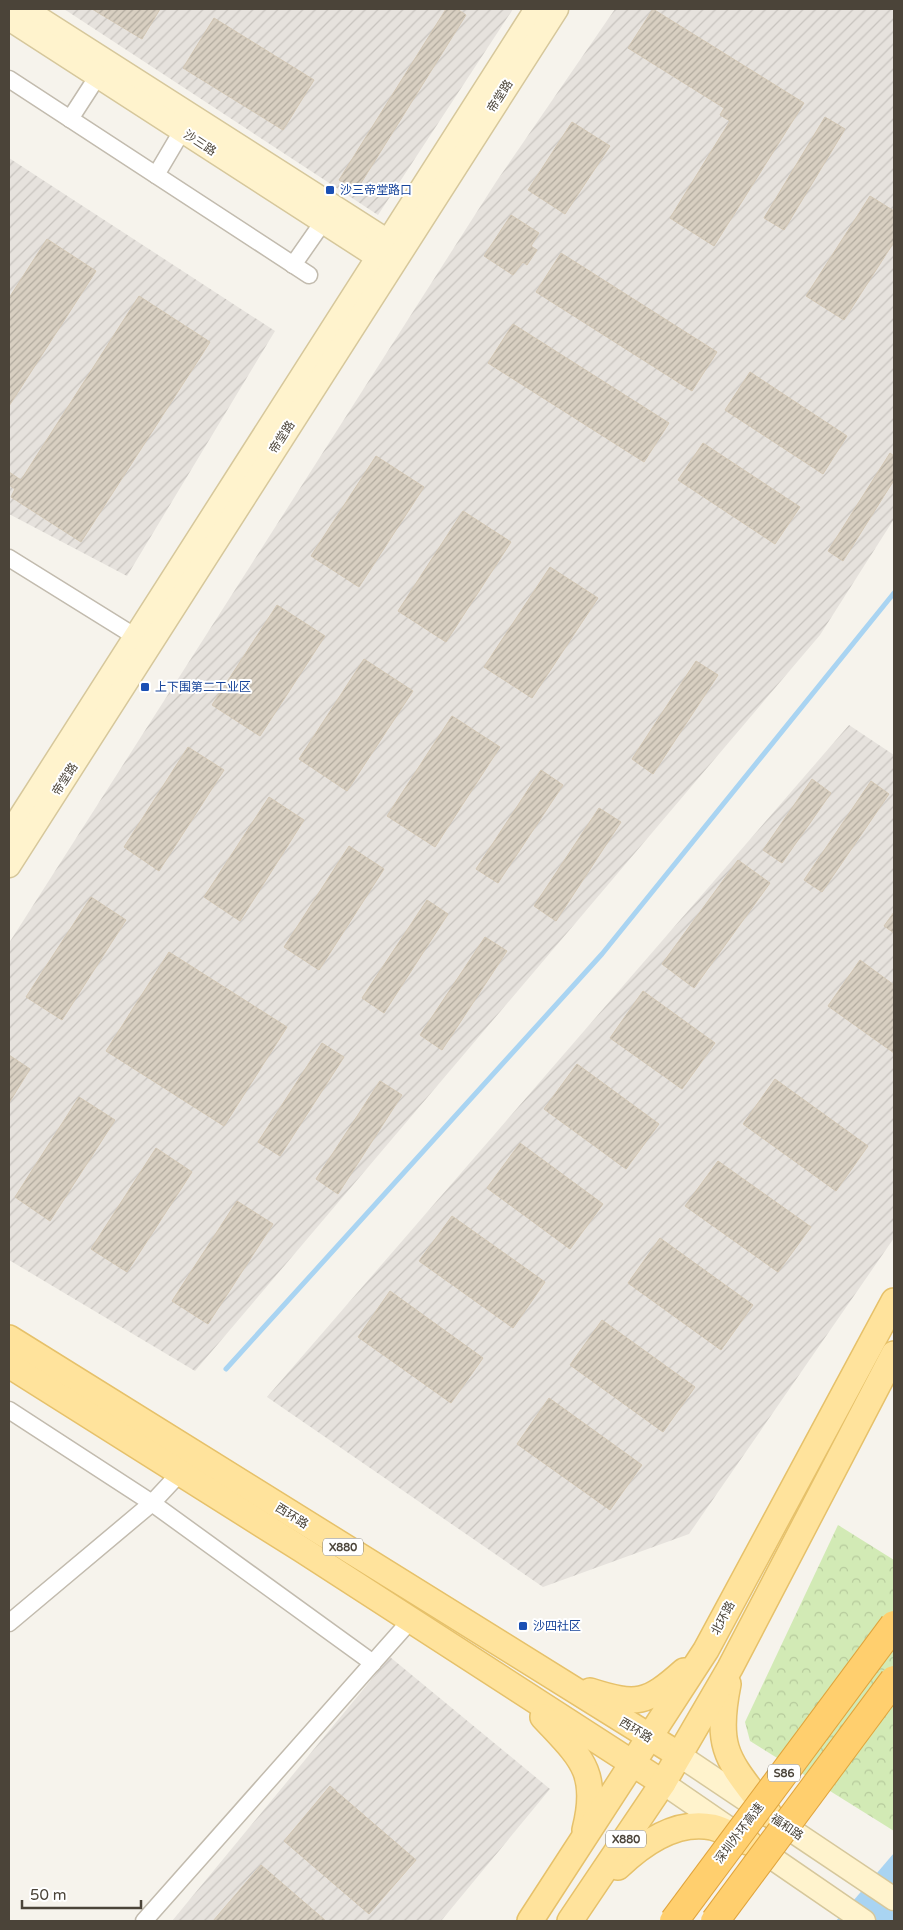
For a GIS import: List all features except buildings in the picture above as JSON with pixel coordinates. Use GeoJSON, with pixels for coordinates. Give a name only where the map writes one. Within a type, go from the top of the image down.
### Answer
{"type":"FeatureCollection","features":[{"type":"Feature","properties":{"kind":"highway","name":"深圳外环高速"},"geometry":{"type":"LineString","coordinates":[[674,1921],[894,1625]]}},
{"type":"Feature","properties":{"kind":"highway","name":"S86"},"geometry":{"type":"LineString","coordinates":[[715,1921],[894,1680]]}},
{"type":"Feature","properties":{"kind":"main road","name":"北环路"},"geometry":{"type":"LineString","coordinates":[[530,1921],[706,1650],[894,1301]]}},
{"type":"Feature","properties":{"kind":"main road","name":"西环路"},"geometry":{"type":"LineString","coordinates":[[9,1338],[679,1755]]}},
{"type":"Feature","properties":{"kind":"main road"},"geometry":{"type":"LineString","coordinates":[[679,1755],[730,1668],[894,1354]]}},
{"type":"Feature","properties":{"kind":"main road","name":"西环路"},"geometry":{"type":"LineString","coordinates":[[9,1364],[301,1549],[663,1783]]}},
{"type":"Feature","properties":{"kind":"main road"},"geometry":{"type":"LineString","coordinates":[[556,1680],[618,1700],[643,1699],[665,1688],[706,1650]]}},
{"type":"Feature","properties":{"kind":"main road"},"geometry":{"type":"LineString","coordinates":[[730,1668],[721,1721],[724,1743],[732,1764],[769,1814]]}},
{"type":"Feature","properties":{"kind":"main road"},"geometry":{"type":"LineString","coordinates":[[517,1690],[574,1750],[586,1772],[591,1798],[580,1846]]}},
{"type":"Feature","properties":{"kind":"main road","name":"X880"},"geometry":{"type":"LineString","coordinates":[[570,1921],[663,1783],[679,1755]]}},
{"type":"Feature","properties":{"kind":"main road"},"geometry":{"type":"LineString","coordinates":[[588,1896],[637,1849],[648,1841],[673,1831],[712,1827],[748,1842]]}},
{"type":"Feature","properties":{"kind":"street","name":"沙三路"},"geometry":{"type":"LineString","coordinates":[[25,9],[182,131],[323,222],[389,253]]}},
{"type":"Feature","properties":{"kind":"street","name":"帝堂路"},"geometry":{"type":"LineString","coordinates":[[9,866],[142,641],[389,253],[536,9]]}},
{"type":"Feature","properties":{"kind":"street","name":"帝堂路"},"geometry":{"type":"LineString","coordinates":[[389,253],[557,9]]}},
{"type":"Feature","properties":{"kind":"street","name":"沙三路"},"geometry":{"type":"LineString","coordinates":[[9,19],[102,69],[389,253]]}},
{"type":"Feature","properties":{"kind":"street"},"geometry":{"type":"LineString","coordinates":[[70,119],[102,69]]}},
{"type":"Feature","properties":{"kind":"street"},"geometry":{"type":"LineString","coordinates":[[9,79],[309,275]]}},
{"type":"Feature","properties":{"kind":"street"},"geometry":{"type":"LineString","coordinates":[[156,175],[182,131]]}},
{"type":"Feature","properties":{"kind":"street"},"geometry":{"type":"LineString","coordinates":[[294,265],[323,222]]}},
{"type":"Feature","properties":{"kind":"street"},"geometry":{"type":"LineString","coordinates":[[9,558],[142,641]]}},
{"type":"Feature","properties":{"kind":"street","name":"帝堂路"},"geometry":{"type":"LineString","coordinates":[[9,834],[142,641]]}},
{"type":"Feature","properties":{"kind":"street"},"geometry":{"type":"LineString","coordinates":[[9,1410],[152,1504],[373,1663]]}},
{"type":"Feature","properties":{"kind":"street"},"geometry":{"type":"LineString","coordinates":[[9,1623],[152,1504],[180,1473]]}},
{"type":"Feature","properties":{"kind":"street"},"geometry":{"type":"LineString","coordinates":[[144,1921],[410,1621]]}},
{"type":"Feature","properties":{"kind":"street","name":"福和路"},"geometry":{"type":"LineString","coordinates":[[679,1755],[894,1898]]}},
{"type":"Feature","properties":{"kind":"street"},"geometry":{"type":"LineString","coordinates":[[663,1783],[864,1921]]}},
{"type":"Feature","properties":{"kind":"shaded area"},"geometry":{"type":"Polygon","coordinates":[[[64,9],[513,9],[378,215],[64,9]]]}},
{"type":"Feature","properties":{"kind":"shaded area","name":"上下围第二工业区"},"geometry":{"type":"Polygon","coordinates":[[[615,9],[894,9],[894,519],[820,635],[195,1371],[9,1260],[9,943],[496,182],[615,9]]]}},
{"type":"Feature","properties":{"kind":"shaded area"},"geometry":{"type":"Polygon","coordinates":[[[9,158],[275,331],[127,576],[9,514],[9,158]]]}},
{"type":"Feature","properties":{"kind":"shaded area"},"geometry":{"type":"Polygon","coordinates":[[[849,725],[894,755],[894,1238],[689,1534],[543,1587],[267,1397],[849,725]]]}},
{"type":"Feature","properties":{"kind":"shaded area"},"geometry":{"type":"Polygon","coordinates":[[[390,1657],[550,1789],[441,1921],[172,1921],[390,1657]]]}},
{"type":"Feature","properties":{"kind":"green space"},"geometry":{"type":"Polygon","coordinates":[[[838,1525],[894,1560],[894,1831],[750,1741],[745,1722],[838,1525]]]}},
{"type":"Feature","properties":{"kind":"water"},"geometry":{"type":"Polygon","coordinates":[[[894,1853],[894,1921],[836,1921],[894,1853]]]}},
{"type":"Feature","properties":{"kind":"waterway"},"geometry":{"type":"LineString","coordinates":[[226,1369],[602,954],[894,593]]}},
{"type":"Feature","properties":{"kind":"place","name":"沙三帝堂路口"},"geometry":{"type":"Point","coordinates":[330,190]}},
{"type":"Feature","properties":{"kind":"place","name":"上下围第二工业区"},"geometry":{"type":"Point","coordinates":[145,687]}},
{"type":"Feature","properties":{"kind":"place","name":"沙四社区"},"geometry":{"type":"Point","coordinates":[523,1626]}}]}
